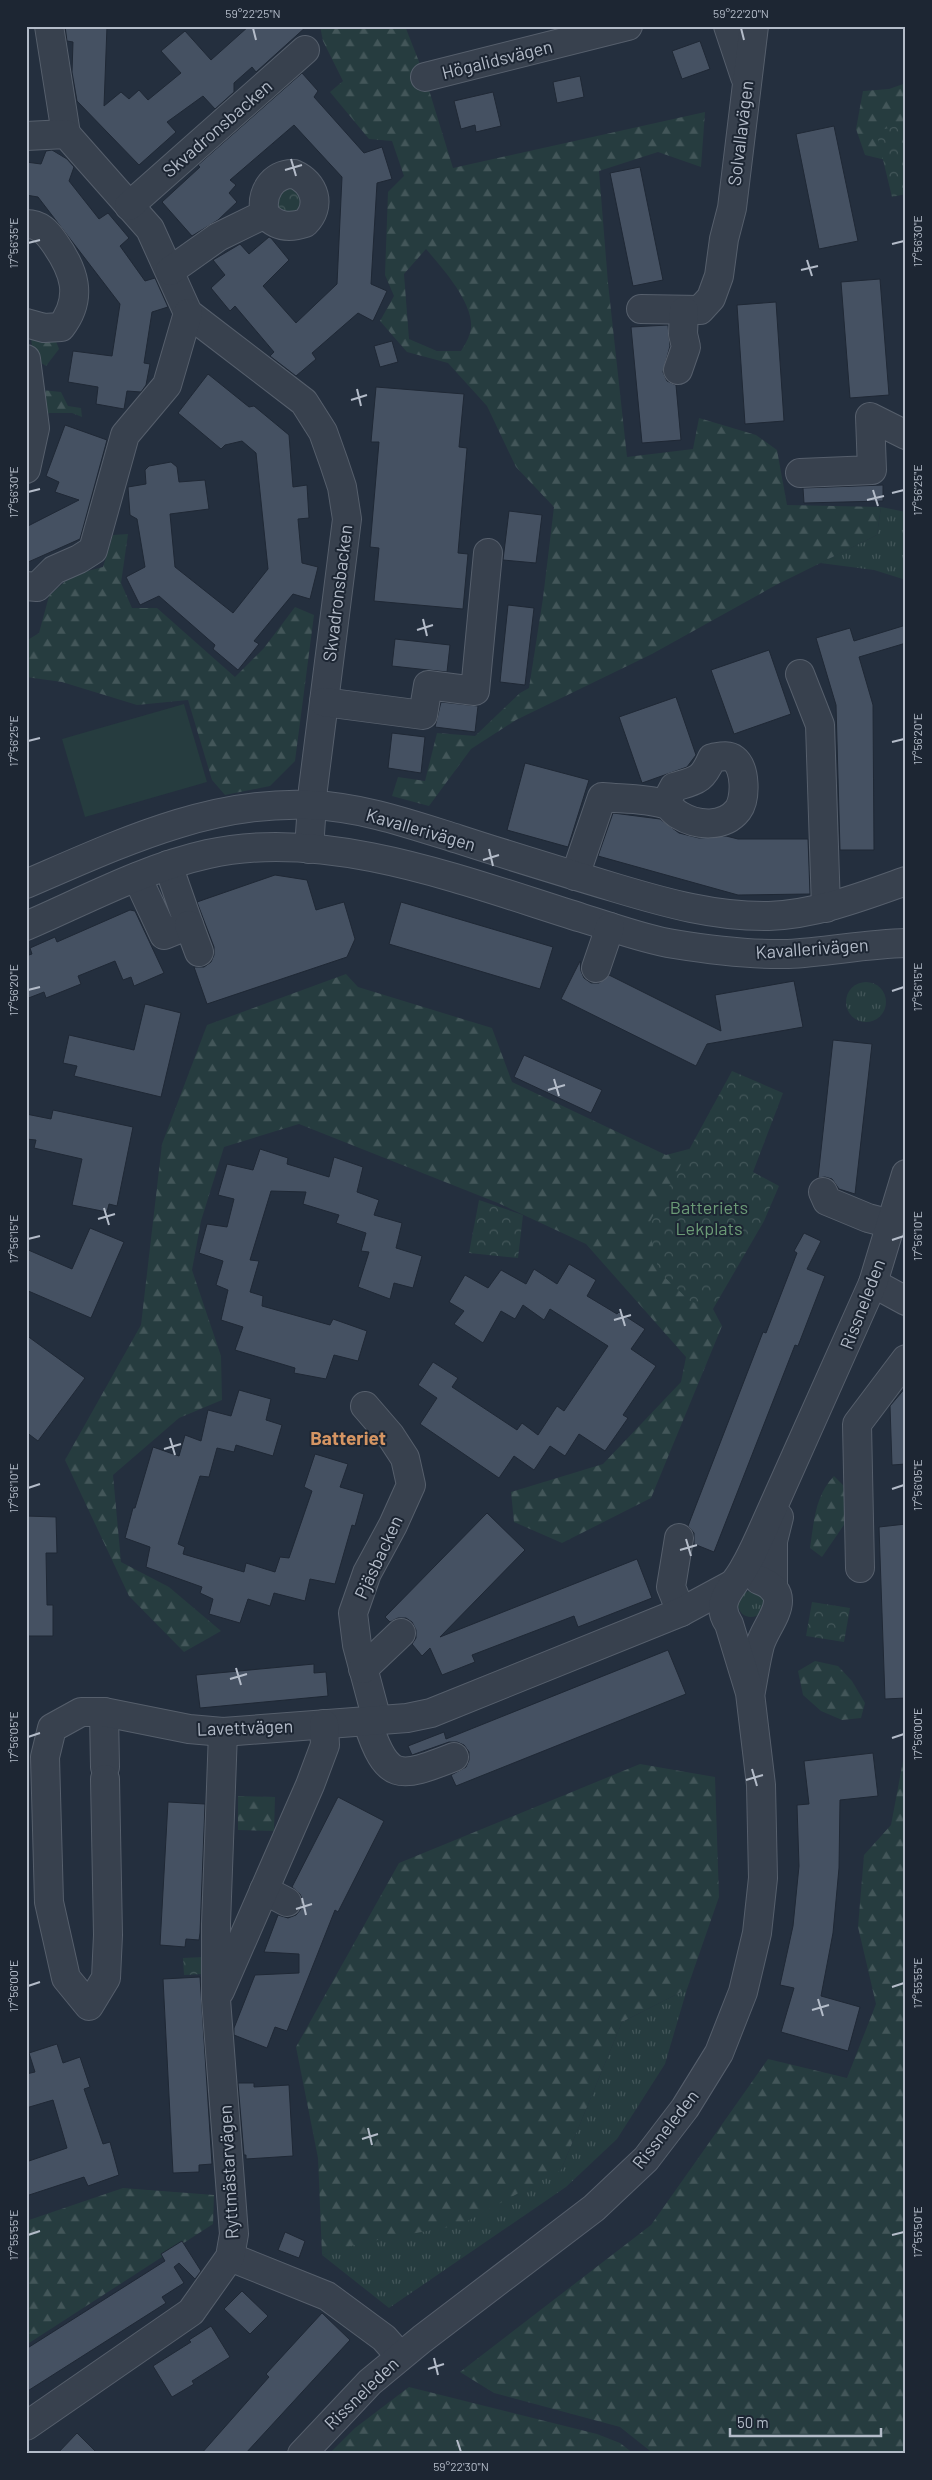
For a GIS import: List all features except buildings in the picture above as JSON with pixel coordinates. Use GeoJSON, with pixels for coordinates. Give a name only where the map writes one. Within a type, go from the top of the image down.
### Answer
{"type":"FeatureCollection","features":[{"type":"Feature","properties":{"kind":"street"},"geometry":{"type":"LineString","coordinates":[[26,136],[66,134],[49,26]]}},
{"type":"Feature","properties":{"kind":"street","name":"Högalidsvägen"},"geometry":{"type":"LineString","coordinates":[[425,78],[628,26]]}},
{"type":"Feature","properties":{"kind":"street"},"geometry":{"type":"LineString","coordinates":[[728,26],[746,82]]}},
{"type":"Feature","properties":{"kind":"street","name":"Solvallavägen"},"geometry":{"type":"LineString","coordinates":[[684,311],[700,310],[711,298],[719,276],[724,239],[732,208],[754,26]]}},
{"type":"Feature","properties":{"kind":"street","name":"Skvadronsbacken"},"geometry":{"type":"LineString","coordinates":[[129,206],[305,50]]}},
{"type":"Feature","properties":{"kind":"street","name":"Skvadronsbacken"},"geometry":{"type":"LineString","coordinates":[[66,134],[150,229],[188,313],[304,402],[323,432],[334,463],[342,487],[347,519],[324,702],[309,849]]}},
{"type":"Feature","properties":{"kind":"street"},"geometry":{"type":"LineString","coordinates":[[170,271],[218,237],[265,214]]}},
{"type":"Feature","properties":{"kind":"street"},"geometry":{"type":"LineString","coordinates":[[26,224],[32,224],[45,230],[67,260],[74,280],[74,296],[69,317],[62,327],[44,328],[26,323]]}},
{"type":"Feature","properties":{"kind":"street"},"geometry":{"type":"LineString","coordinates":[[641,308],[684,311],[683,334],[686,347],[678,370]]}},
{"type":"Feature","properties":{"kind":"street"},"geometry":{"type":"LineString","coordinates":[[26,586],[37,587],[54,570],[79,559],[93,550],[108,504],[125,436],[167,385],[188,313]]}},
{"type":"Feature","properties":{"kind":"street"},"geometry":{"type":"LineString","coordinates":[[26,359],[28,387],[35,428],[26,470]]}},
{"type":"Feature","properties":{"kind":"street"},"geometry":{"type":"LineString","coordinates":[[800,473],[872,470],[870,417],[906,435]]}},
{"type":"Feature","properties":{"kind":"street"},"geometry":{"type":"LineString","coordinates":[[324,702],[423,715],[428,685],[475,691],[488,553]]}},
{"type":"Feature","properties":{"kind":"street"},"geometry":{"type":"LineString","coordinates":[[800,674],[820,725],[826,908]]}},
{"type":"Feature","properties":{"kind":"street"},"geometry":{"type":"LineString","coordinates":[[575,876],[602,798],[665,804]]}},
{"type":"Feature","properties":{"kind":"street","name":"Kavallerivägen"},"geometry":{"type":"LineString","coordinates":[[26,884],[143,834],[219,812],[266,805],[313,805],[385,815],[575,876],[663,902],[720,914],[770,916],[826,908],[906,881]]}},
{"type":"Feature","properties":{"kind":"street","name":"Kavallerivägen"},"geometry":{"type":"LineString","coordinates":[[26,926],[137,876],[168,865],[210,854],[240,850],[309,849],[348,854],[423,869],[671,943],[744,952],[786,954],[872,944],[906,943]]}},
{"type":"Feature","properties":{"kind":"street"},"geometry":{"type":"LineString","coordinates":[[168,865],[199,952]]}},
{"type":"Feature","properties":{"kind":"street"},"geometry":{"type":"LineString","coordinates":[[137,876],[164,935],[189,925]]}},
{"type":"Feature","properties":{"kind":"street"},"geometry":{"type":"LineString","coordinates":[[596,968],[610,926]]}},
{"type":"Feature","properties":{"kind":"street","name":"Rissneleden"},"geometry":{"type":"LineString","coordinates":[[750,1693],[760,1643],[771,1624],[778,1604],[773,1589],[773,1541],[776,1524],[807,1447],[822,1403],[873,1283],[906,1174]]}},
{"type":"Feature","properties":{"kind":"street"},"geometry":{"type":"LineString","coordinates":[[823,1192],[827,1201],[868,1218],[891,1224]]}},
{"type":"Feature","properties":{"kind":"street"},"geometry":{"type":"LineString","coordinates":[[873,1283],[906,1300]]}},
{"type":"Feature","properties":{"kind":"street"},"geometry":{"type":"LineString","coordinates":[[860,1568],[857,1424],[906,1359]]}},
{"type":"Feature","properties":{"kind":"street","name":"Rissneleden"},"geometry":{"type":"LineString","coordinates":[[302,2454],[370,2382],[400,2356],[594,2208],[639,2165],[685,2108],[719,2053],[743,1992],[757,1933],[763,1878],[761,1785],[750,1693],[727,1621],[723,1602],[725,1593],[734,1583],[760,1536],[800,1444],[822,1403]]}},
{"type":"Feature","properties":{"kind":"street","name":"Pjäsbacken"},"geometry":{"type":"LineString","coordinates":[[365,1406],[390,1435],[405,1458],[411,1485],[393,1524],[367,1572],[353,1613],[356,1645],[363,1669],[380,1756],[398,1770],[409,1772],[421,1771],[454,1757]]}},
{"type":"Feature","properties":{"kind":"street"},"geometry":{"type":"LineString","coordinates":[[679,1538],[671,1587],[681,1612],[727,1621],[739,1631],[748,1633],[758,1632],[771,1624]]}},
{"type":"Feature","properties":{"kind":"street"},"geometry":{"type":"LineString","coordinates":[[734,1583],[754,1578],[766,1582],[773,1589]]}},
{"type":"Feature","properties":{"kind":"street","name":"Lavettvägen"},"geometry":{"type":"LineString","coordinates":[[104,1712],[108,1935],[106,1978],[89,2006],[66,1978],[49,1902],[45,1757],[52,1728],[80,1712],[104,1712],[189,1729],[224,1732],[407,1718],[430,1713],[681,1612],[734,1583]]}},
{"type":"Feature","properties":{"kind":"street"},"geometry":{"type":"LineString","coordinates":[[363,1669],[401,1633]]}},
{"type":"Feature","properties":{"kind":"street","name":"Ryttmästarvägen"},"geometry":{"type":"LineString","coordinates":[[216,1999],[275,1896],[325,1746],[324,1724]]}},
{"type":"Feature","properties":{"kind":"street","name":"Ryttmästarvägen"},"geometry":{"type":"LineString","coordinates":[[26,2426],[191,2312],[230,2257],[234,2234],[216,1999],[216,1924],[224,1732]]}},
{"type":"Feature","properties":{"kind":"street"},"geometry":{"type":"LineString","coordinates":[[230,2257],[327,2296],[384,2338],[400,2356]]}},
{"type":"Feature","properties":{"kind":"green space"},"geometry":{"type":"Polygon","coordinates":[[[320,26],[405,26],[425,77],[453,168],[705,112],[701,167],[658,152],[599,171],[608,283],[627,457],[693,449],[699,418],[756,435],[777,450],[787,505],[881,507],[877,535],[776,585],[652,654],[516,720],[471,749],[429,806],[392,796],[398,777],[425,781],[437,733],[475,736],[520,693],[529,688],[543,598],[554,507],[516,467],[487,406],[448,363],[407,352],[380,321],[394,296],[385,275],[388,192],[404,176],[392,141],[369,139],[330,92],[343,81],[323,41],[320,26]],[[426,249],[404,274],[409,339],[437,351],[461,351],[470,333],[469,312],[457,288],[426,249]]]}},
{"type":"Feature","properties":{"kind":"green space"},"geometry":{"type":"Polygon","coordinates":[[[906,83],[906,161],[894,162],[865,155],[856,129],[863,91],[889,89],[906,83]]]}},
{"type":"Feature","properties":{"kind":"green space"},"geometry":{"type":"Polygon","coordinates":[[[906,124],[906,194],[892,197],[876,131],[906,124]]]}},
{"type":"Feature","properties":{"kind":"green space"},"geometry":{"type":"Polygon","coordinates":[[[291,180],[309,208],[281,221],[271,192],[291,180]]]}},
{"type":"Feature","properties":{"kind":"green space"},"geometry":{"type":"Polygon","coordinates":[[[54,336],[59,349],[46,366],[33,358],[31,337],[54,336]]]}},
{"type":"Feature","properties":{"kind":"green space"},"geometry":{"type":"Polygon","coordinates":[[[42,390],[61,392],[68,406],[81,408],[82,417],[72,413],[49,413],[40,421],[42,390]]]}},
{"type":"Feature","properties":{"kind":"green space"},"geometry":{"type":"Polygon","coordinates":[[[881,507],[906,512],[906,580],[874,570],[820,563],[877,535],[881,507]]]}},
{"type":"Feature","properties":{"kind":"green space"},"geometry":{"type":"Polygon","coordinates":[[[128,534],[121,583],[132,608],[157,608],[235,677],[264,648],[295,607],[314,615],[295,761],[270,786],[225,795],[212,780],[188,700],[137,705],[62,682],[26,677],[26,641],[39,633],[49,596],[72,575],[103,567],[113,535],[128,534]]]}},
{"type":"Feature","properties":{"kind":"green space"},"geometry":{"type":"Polygon","coordinates":[[[184,704],[207,782],[85,817],[62,739],[184,704]]]}},
{"type":"Feature","properties":{"kind":"green space"},"geometry":{"type":"Polygon","coordinates":[[[346,974],[358,987],[492,1028],[512,1082],[666,1155],[689,1149],[713,1309],[722,1326],[651,1498],[562,1543],[514,1522],[511,1492],[603,1464],[681,1382],[686,1357],[586,1244],[498,1203],[299,1124],[224,1147],[201,1221],[192,1270],[221,1356],[222,1400],[179,1418],[113,1475],[121,1562],[169,1587],[221,1631],[184,1652],[129,1596],[65,1460],[141,1325],[162,1144],[207,1025],[346,974]]]}},
{"type":"Feature","properties":{"kind":"green space"},"geometry":{"type":"Polygon","coordinates":[[[866,982],[880,988],[886,1002],[880,1016],[866,1022],[852,1016],[846,1002],[852,988],[866,982]]]}},
{"type":"Feature","properties":{"kind":"green space","name":"Batteriets Lekplats"},"geometry":{"type":"Polygon","coordinates":[[[732,1071],[783,1093],[753,1172],[779,1186],[764,1221],[713,1309],[690,1301],[659,1272],[648,1225],[732,1071]]]}},
{"type":"Feature","properties":{"kind":"green space"},"geometry":{"type":"Polygon","coordinates":[[[479,1200],[523,1215],[518,1258],[469,1253],[479,1200]]]}},
{"type":"Feature","properties":{"kind":"green space"},"geometry":{"type":"Polygon","coordinates":[[[834,1476],[846,1488],[850,1516],[822,1557],[810,1548],[819,1500],[834,1476]]]}},
{"type":"Feature","properties":{"kind":"green space"},"geometry":{"type":"Polygon","coordinates":[[[751,1591],[760,1595],[764,1604],[760,1613],[751,1617],[742,1613],[738,1604],[742,1595],[751,1591]]]}},
{"type":"Feature","properties":{"kind":"green space"},"geometry":{"type":"Polygon","coordinates":[[[812,1602],[850,1608],[844,1642],[806,1636],[812,1602]]]}},
{"type":"Feature","properties":{"kind":"green space"},"geometry":{"type":"Polygon","coordinates":[[[815,1661],[838,1666],[852,1681],[865,1703],[861,1718],[842,1720],[821,1711],[803,1695],[798,1671],[815,1661]]]}},
{"type":"Feature","properties":{"kind":"green space"},"geometry":{"type":"Polygon","coordinates":[[[906,1745],[906,2454],[654,2454],[620,2427],[494,2393],[460,2372],[651,2225],[768,2059],[847,2078],[876,2004],[858,1927],[864,1855],[891,1825],[906,1745]]]}},
{"type":"Feature","properties":{"kind":"green space"},"geometry":{"type":"Polygon","coordinates":[[[640,1764],[715,1777],[719,1897],[687,1989],[622,2022],[561,2170],[460,2225],[361,2243],[322,2255],[318,2158],[296,2047],[399,1863],[640,1764]]]}},
{"type":"Feature","properties":{"kind":"green space"},"geometry":{"type":"Polygon","coordinates":[[[238,1796],[275,1797],[274,1831],[238,1830],[238,1796]]]}},
{"type":"Feature","properties":{"kind":"green space"},"geometry":{"type":"Polygon","coordinates":[[[203,1957],[203,1974],[184,1975],[183,1958],[203,1957]]]}},
{"type":"Feature","properties":{"kind":"green space"},"geometry":{"type":"Polygon","coordinates":[[[687,1989],[665,2064],[617,2139],[566,2187],[389,2308],[322,2255],[561,2170],[622,2022],[687,1989]]]}},
{"type":"Feature","properties":{"kind":"green space"},"geometry":{"type":"Polygon","coordinates":[[[123,2188],[214,2195],[213,2224],[26,2345],[26,2221],[123,2188]]]}},
{"type":"Feature","properties":{"kind":"green space"},"geometry":{"type":"Polygon","coordinates":[[[409,2387],[597,2434],[620,2443],[634,2454],[329,2454],[355,2428],[409,2387]]]}},
{"type":"Feature","properties":{"kind":"district","name":"Batteriet"},"geometry":{"type":"Point","coordinates":[348,1437]}}]}
